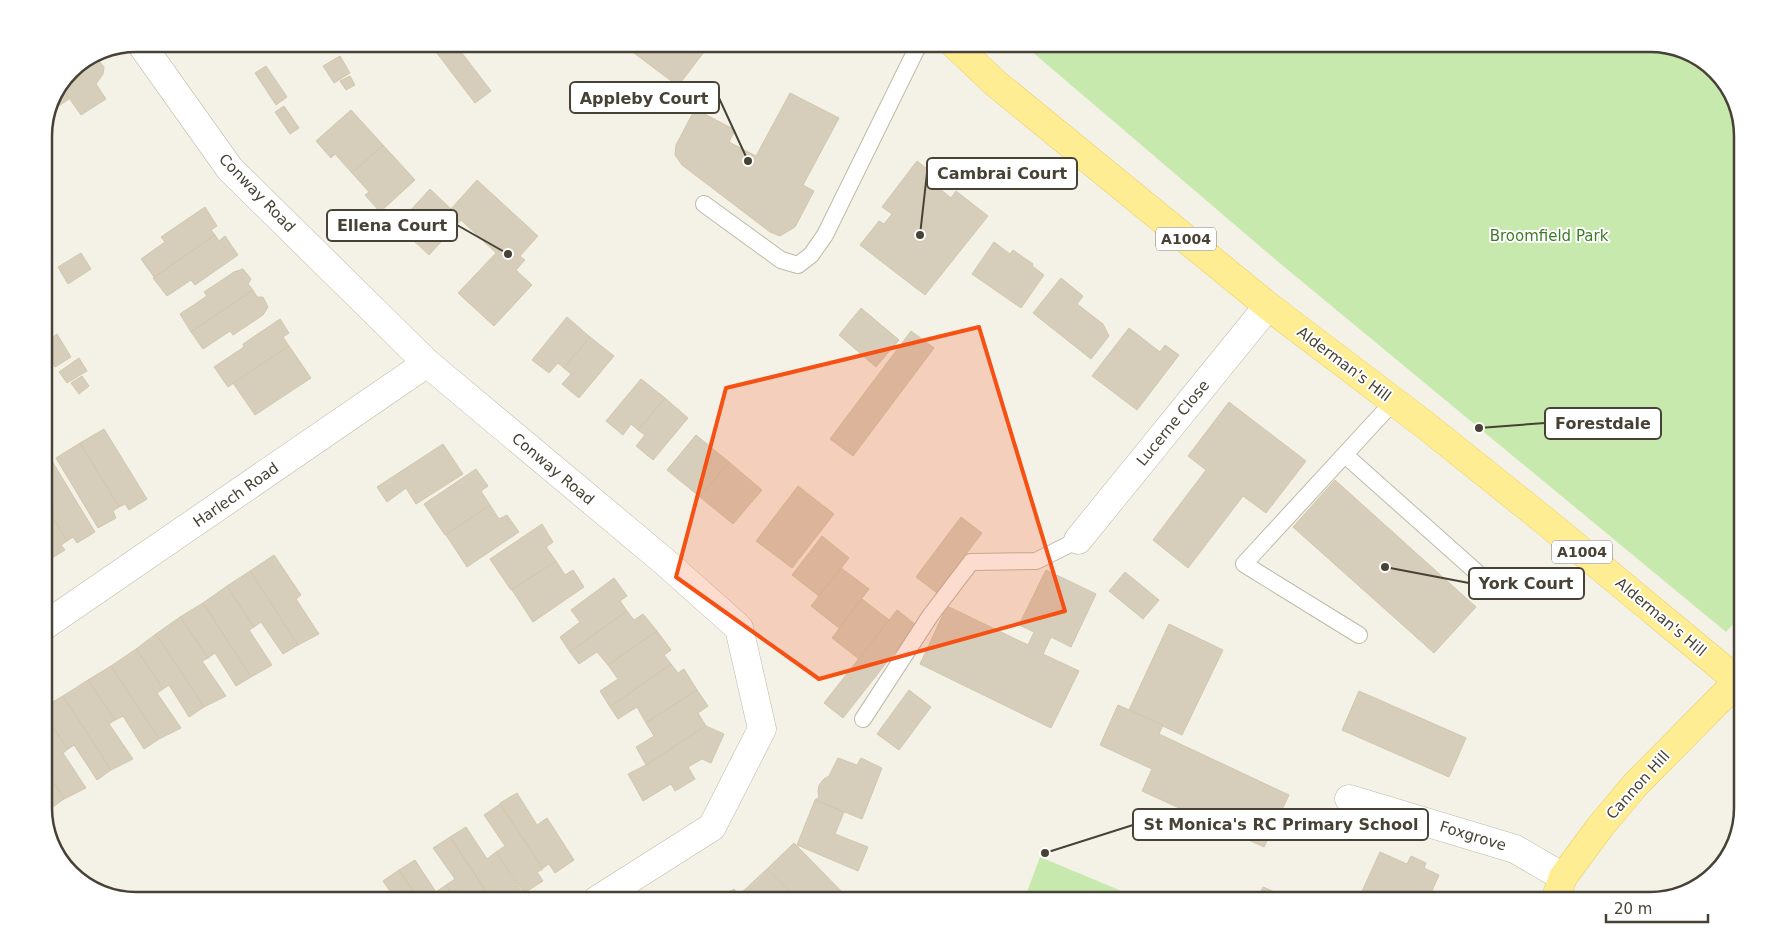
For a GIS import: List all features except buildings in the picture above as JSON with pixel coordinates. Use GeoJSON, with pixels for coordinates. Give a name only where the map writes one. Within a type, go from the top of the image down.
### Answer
{"type":"FeatureCollection","features":[{"type":"Feature","properties":{"kind":"main road","name":"Alderman's Hill"},"geometry":{"type":"LineString","coordinates":[[962,52],[994,82],[1268,306],[1394,401],[1545,521],[1733,677]]}},
{"type":"Feature","properties":{"kind":"main road","name":"Cannon Hill"},"geometry":{"type":"LineString","coordinates":[[1559,889],[1600,827],[1635,785],[1733,690]]}},
{"type":"Feature","properties":{"kind":"street","name":"Conway Road"},"geometry":{"type":"LineString","coordinates":[[147,52],[230,169],[427,363],[665,562],[739,628],[762,730],[712,826],[609,892]]}},
{"type":"Feature","properties":{"kind":"street","name":"Lucerne Close"},"geometry":{"type":"LineString","coordinates":[[1078,540],[1268,306]]}},
{"type":"Feature","properties":{"kind":"street","name":"Harlech Road"},"geometry":{"type":"LineString","coordinates":[[53,620],[427,363]]}},
{"type":"Feature","properties":{"kind":"street","name":"Foxgrove"},"geometry":{"type":"LineString","coordinates":[[1349,799],[1515,849],[1559,889]]}},
{"type":"Feature","properties":{"kind":"lane"},"geometry":{"type":"LineString","coordinates":[[704,204],[781,260],[798,265],[811,255],[825,235],[915,52]]}},
{"type":"Feature","properties":{"kind":"lane"},"geometry":{"type":"LineString","coordinates":[[1359,635],[1244,564],[1394,401]]}},
{"type":"Feature","properties":{"kind":"lane"},"geometry":{"type":"LineString","coordinates":[[1345,454],[1491,585]]}},
{"type":"Feature","properties":{"kind":"lane"},"geometry":{"type":"LineString","coordinates":[[863,719],[930,616],[971,562],[1036,561],[1078,540]]}},
{"type":"Feature","properties":{"kind":"highlighted area"},"geometry":{"type":"Polygon","coordinates":[[[979,327],[1065,611],[819,679],[676,577],[726,388],[979,327]]]}},
{"type":"Feature","properties":{"kind":"green space","name":"Broomfield Park"},"geometry":{"type":"Polygon","coordinates":[[[1032,52],[1650,52],[1677,57],[1705,73],[1725,99],[1732,120],[1733,131],[1733,625],[1726,632],[1276,260],[1032,52]]]}},
{"type":"Feature","properties":{"kind":"green space"},"geometry":{"type":"Polygon","coordinates":[[[1040,857],[1124,892],[1027,892],[1040,857]]]}},
{"type":"Feature","properties":{"kind":"place","name":"Appleby Court"},"geometry":{"type":"Point","coordinates":[748,161]}},
{"type":"Feature","properties":{"kind":"place","name":"Cambrai Court"},"geometry":{"type":"Point","coordinates":[920,235]}},
{"type":"Feature","properties":{"kind":"place","name":"Ellena Court"},"geometry":{"type":"Point","coordinates":[508,254]}},
{"type":"Feature","properties":{"kind":"place","name":"Forestdale"},"geometry":{"type":"Point","coordinates":[1479,428]}},
{"type":"Feature","properties":{"kind":"place","name":"York Court"},"geometry":{"type":"Point","coordinates":[1385,567]}},
{"type":"Feature","properties":{"kind":"place","name":"St Monica's RC Primary School"},"geometry":{"type":"Point","coordinates":[1045,853]}}]}
